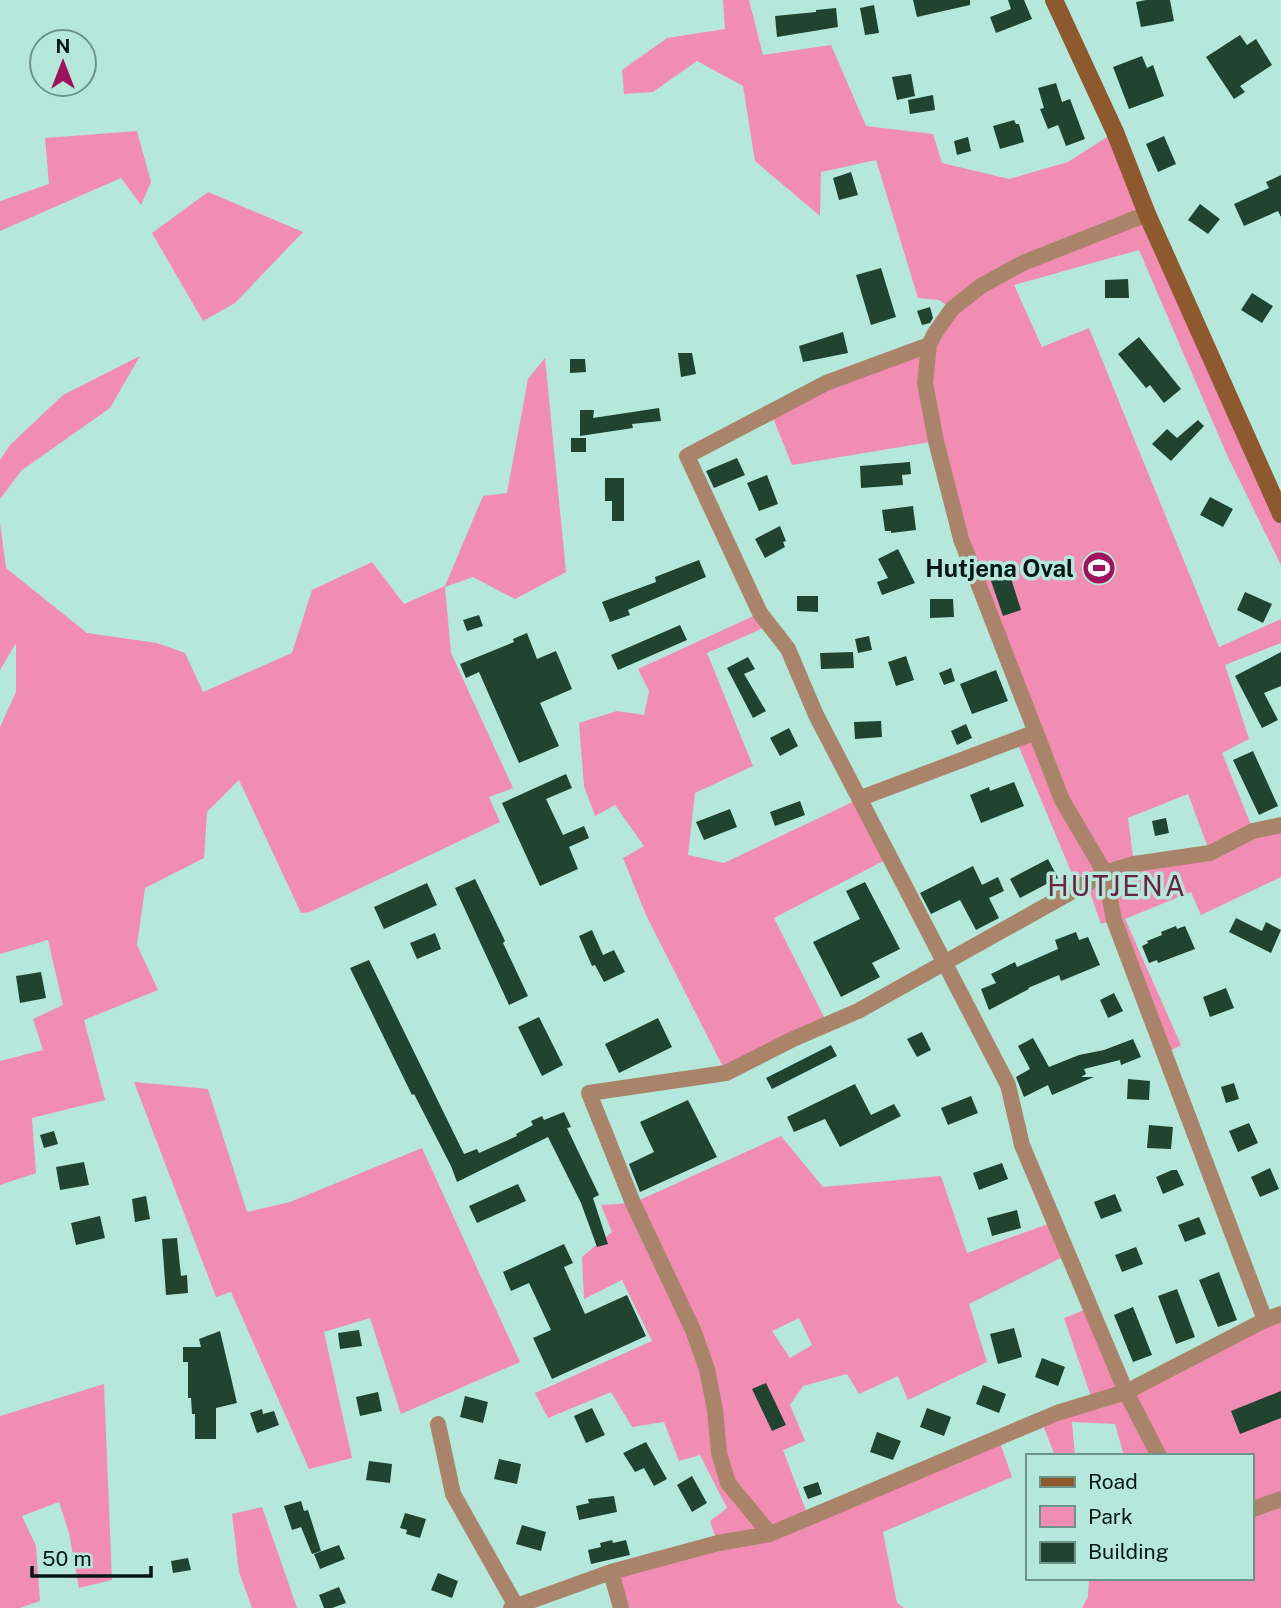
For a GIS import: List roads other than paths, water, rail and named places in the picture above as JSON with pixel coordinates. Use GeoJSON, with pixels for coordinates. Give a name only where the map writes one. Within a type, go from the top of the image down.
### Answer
{"type":"FeatureCollection","features":[{"type":"Feature","properties":{"kind":"main road"},"geometry":{"type":"LineString","coordinates":[[1054,0],[1115,132],[1147,214],[1281,514]]}},
{"type":"Feature","properties":{"kind":"street"},"geometry":{"type":"LineString","coordinates":[[1147,214],[1023,263],[981,286],[953,309],[935,333],[929,345],[925,383],[936,441],[961,539],[1062,800],[1105,873],[1114,920],[1265,1320]]}},
{"type":"Feature","properties":{"kind":"street"},"geometry":{"type":"LineString","coordinates":[[929,345],[826,383],[687,456],[760,613],[788,649],[816,715],[861,797],[1008,1085],[1022,1145],[1126,1392],[1158,1454]]}},
{"type":"Feature","properties":{"kind":"street"},"geometry":{"type":"LineString","coordinates":[[861,797],[1036,732]]}},
{"type":"Feature","properties":{"kind":"street"},"geometry":{"type":"LineString","coordinates":[[770,1534],[728,1483],[719,1453],[715,1410],[707,1369],[693,1330],[633,1203],[589,1093],[726,1073],[791,1040],[858,1011],[1105,873],[1134,864],[1210,853],[1253,831],[1281,825]]}},
{"type":"Feature","properties":{"kind":"street"},"geometry":{"type":"LineString","coordinates":[[438,1424],[453,1494],[513,1607],[611,1572],[718,1543],[770,1534],[1057,1413],[1126,1392],[1281,1314]]}},
{"type":"Feature","properties":{"kind":"street"},"geometry":{"type":"LineString","coordinates":[[1253,1509],[1281,1499]]}},
{"type":"Feature","properties":{"kind":"street"},"geometry":{"type":"LineString","coordinates":[[611,1572],[621,1608]]}},
{"type":"Feature","properties":{"kind":"place","name":"Hutjena Oval"},"geometry":{"type":"Point","coordinates":[1099,568]}},
{"type":"Feature","properties":{"kind":"district","name":"HUTJENA"},"geometry":{"type":"Point","coordinates":[1117,885]}}]}
